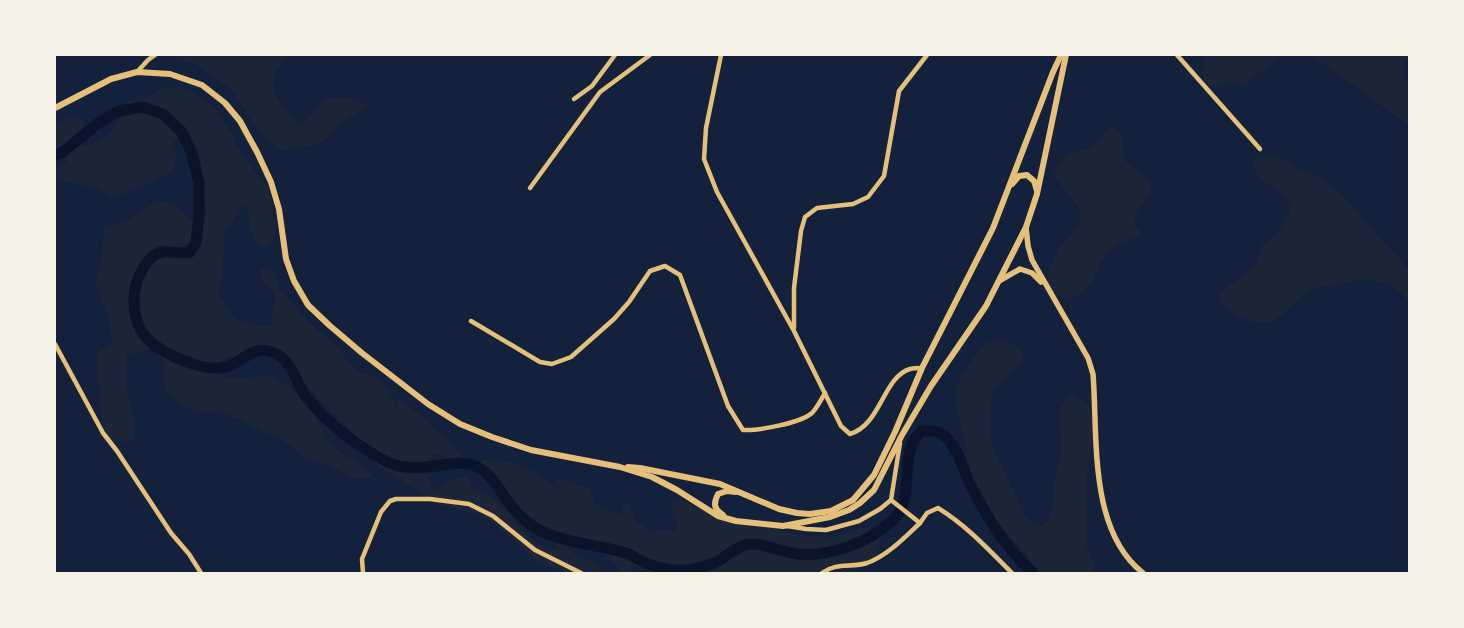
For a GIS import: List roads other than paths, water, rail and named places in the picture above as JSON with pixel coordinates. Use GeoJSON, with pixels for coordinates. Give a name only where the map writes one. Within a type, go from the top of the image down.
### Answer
{"type":"FeatureCollection","features":[{"type":"Feature","properties":{"kind":"main road"},"geometry":{"type":"LineString","coordinates":[[620,467],[640,468],[711,482],[743,492],[778,509],[810,514],[831,511],[853,500],[874,475],[895,432],[922,368],[993,228],[1061,55]]}},
{"type":"Feature","properties":{"kind":"main road"},"geometry":{"type":"LineString","coordinates":[[55,108],[111,78],[137,72],[170,74],[202,85],[225,103],[235,115],[257,152],[271,182],[279,209],[286,259],[294,281],[308,305],[362,353],[428,404],[460,424],[531,450],[620,467],[652,477],[677,490],[718,516],[736,521],[783,526],[830,517],[849,510],[874,490],[931,386],[986,306],[1026,226],[1037,194],[1066,55]]}},
{"type":"Feature","properties":{"kind":"main road"},"geometry":{"type":"LineString","coordinates":[[1010,186],[1019,176],[1027,175],[1034,181],[1037,194]]}},
{"type":"Feature","properties":{"kind":"main road"},"geometry":{"type":"LineString","coordinates":[[1026,226],[1028,246],[1032,260],[1088,358],[1093,374],[1099,477],[1106,515],[1115,539],[1134,566],[1143,573]]}},
{"type":"Feature","properties":{"kind":"main road"},"geometry":{"type":"LineString","coordinates":[[999,281],[1020,269],[1032,273],[1046,287]]}},
{"type":"Feature","properties":{"kind":"main road"},"geometry":{"type":"LineString","coordinates":[[736,521],[716,510],[715,500],[718,494],[722,492],[743,492]]}},
{"type":"Feature","properties":{"kind":"street"},"geometry":{"type":"LineString","coordinates":[[137,72],[155,55]]}},
{"type":"Feature","properties":{"kind":"street"},"geometry":{"type":"LineString","coordinates":[[574,99],[592,86],[615,55]]}},
{"type":"Feature","properties":{"kind":"street"},"geometry":{"type":"LineString","coordinates":[[530,188],[600,92],[650,55]]}},
{"type":"Feature","properties":{"kind":"street"},"geometry":{"type":"LineString","coordinates":[[721,55],[706,128],[704,159],[717,192],[794,331],[841,426],[850,434],[859,431],[870,420],[897,377],[910,369],[922,368]]}},
{"type":"Feature","properties":{"kind":"street"},"geometry":{"type":"LineString","coordinates":[[794,331],[794,288],[801,230],[805,217],[817,208],[853,204],[868,198],[876,188],[884,176],[899,91],[927,55]]}},
{"type":"Feature","properties":{"kind":"street"},"geometry":{"type":"LineString","coordinates":[[1177,55],[1260,149]]}},
{"type":"Feature","properties":{"kind":"street"},"geometry":{"type":"LineString","coordinates":[[471,321],[540,362],[552,364],[571,357],[614,319],[629,302],[650,271],[665,266],[680,275],[728,406],[743,430],[754,431],[803,419],[813,412],[825,393]]}},
{"type":"Feature","properties":{"kind":"street"},"geometry":{"type":"LineString","coordinates":[[55,344],[104,432],[171,533],[189,554],[201,573]]}},
{"type":"Feature","properties":{"kind":"street"},"geometry":{"type":"LineString","coordinates":[[783,526],[826,530],[859,521],[880,509],[891,500],[902,436]]}},
{"type":"Feature","properties":{"kind":"street"},"geometry":{"type":"LineString","coordinates":[[363,573],[362,559],[381,512],[390,501],[396,498],[430,499],[469,504],[493,516],[535,550],[581,573]]}},
{"type":"Feature","properties":{"kind":"street"},"geometry":{"type":"LineString","coordinates":[[891,500],[920,523]]}},
{"type":"Feature","properties":{"kind":"street"},"geometry":{"type":"LineString","coordinates":[[822,573],[829,568],[866,564],[884,554],[920,523],[927,513],[938,508],[953,517],[978,538],[1012,573]]}},
{"type":"Feature","properties":{"kind":"waterway"},"geometry":{"type":"LineString","coordinates":[[55,155],[63,152],[97,124],[118,111],[143,107],[163,114],[181,131],[191,151],[199,183],[199,216],[196,243],[189,253],[158,253],[150,259],[142,270],[135,290],[135,312],[142,332],[149,340],[157,347],[182,360],[212,368],[229,366],[257,351],[270,351],[287,363],[305,395],[317,409],[338,429],[371,453],[388,462],[405,467],[414,468],[461,463],[477,467],[490,476],[509,503],[522,517],[536,528],[549,534],[569,541],[630,554],[648,564],[675,570],[695,569],[711,564],[740,547],[749,544],[797,554],[835,551],[872,536],[892,521],[899,513],[905,494],[909,454],[912,444],[922,431],[932,431],[939,432],[951,443],[989,519],[1005,542],[1033,573]]}}]}
